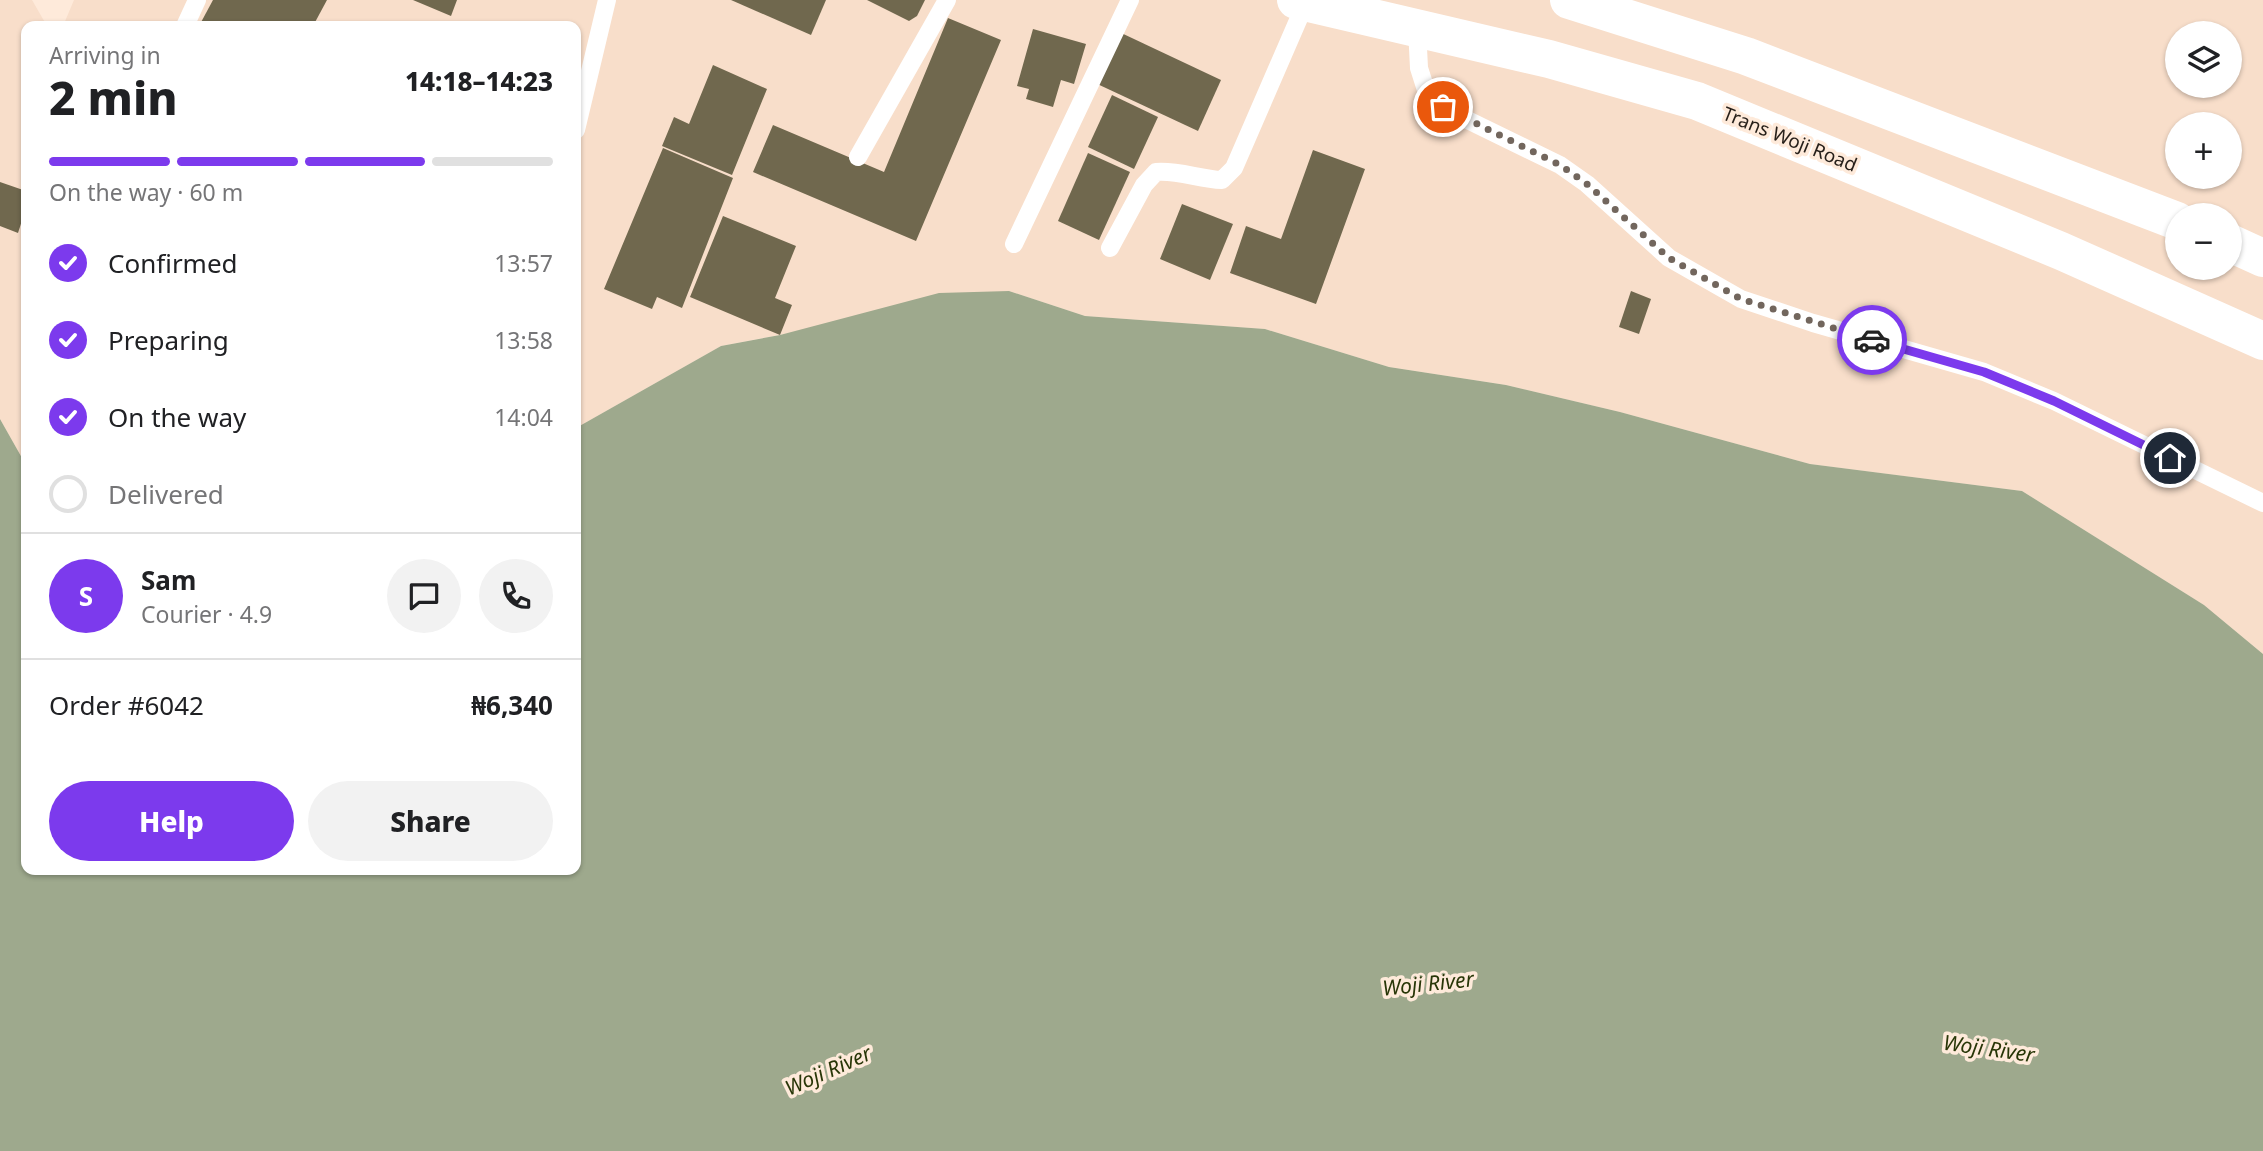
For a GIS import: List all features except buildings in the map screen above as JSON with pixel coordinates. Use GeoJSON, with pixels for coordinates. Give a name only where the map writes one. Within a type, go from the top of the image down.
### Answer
{"type":"FeatureCollection","features":[{"type":"Feature","properties":{"kind":"main road"},"geometry":{"type":"LineString","coordinates":[[1569,0],[1746,55],[2165,216]]}},
{"type":"Feature","properties":{"kind":"main road","name":"Trans Woji Road"},"geometry":{"type":"LineString","coordinates":[[1301,1],[1549,59],[1697,101],[2061,251],[2263,341]]}},
{"type":"Feature","properties":{"kind":"main road"},"geometry":{"type":"LineString","coordinates":[[2242,248],[2263,258]]}},
{"type":"Feature","properties":{"kind":"lane"},"geometry":{"type":"LineString","coordinates":[[187,21],[197,0]]}},
{"type":"Feature","properties":{"kind":"lane"},"geometry":{"type":"LineString","coordinates":[[581,109],[607,0]]}},
{"type":"Feature","properties":{"kind":"lane"},"geometry":{"type":"LineString","coordinates":[[859,157],[947,0]]}},
{"type":"Feature","properties":{"kind":"lane"},"geometry":{"type":"LineString","coordinates":[[1014,244],[1130,0]]}},
{"type":"Feature","properties":{"kind":"lane"},"geometry":{"type":"LineString","coordinates":[[1110,248],[1144,185],[1156,172],[1169,171],[1206,180],[1222,180],[1234,168],[1301,1]]}},
{"type":"Feature","properties":{"kind":"lane"},"geometry":{"type":"LineString","coordinates":[[1417,28],[1419,68],[1426,90],[1443,107],[1560,165],[1587,184],[1669,258],[1741,299],[1813,323],[1984,372],[2054,401],[2263,503]]}},
{"type":"Feature","properties":{"kind":"shaded area"},"geometry":{"type":"Polygon","coordinates":[[[0,0],[32,0],[44,21],[21,21],[21,456],[0,419],[0,0]]]}},
{"type":"Feature","properties":{"kind":"shaded area"},"geometry":{"type":"Polygon","coordinates":[[[74,0],[2263,0],[2263,654],[2204,605],[2022,491],[1810,464],[1620,412],[1506,385],[1389,367],[1265,329],[1085,316],[1009,291],[721,346],[581,425],[581,21],[65,21],[74,0]]]}},
{"type":"Feature","properties":{"kind":"water","name":"Woji River"},"geometry":{"type":"Polygon","coordinates":[[[1009,291],[1085,316],[1265,329],[1389,367],[1506,385],[1620,412],[1810,464],[2022,491],[2204,605],[2263,654],[2263,1151],[0,1151],[0,419],[21,456],[21,875],[581,875],[581,425],[721,346],[780,335],[939,293],[1009,291]]]}},
{"type":"Feature","properties":{"kind":"way so far"},"geometry":{"type":"LineString","coordinates":[[1443,107],[1560,165],[1587,184],[1669,258],[1741,299],[1872,340]]}},
{"type":"Feature","properties":{"kind":"route"},"geometry":{"type":"LineString","coordinates":[[1872,340],[1984,372],[2054,401],[2170,458]]}}]}
